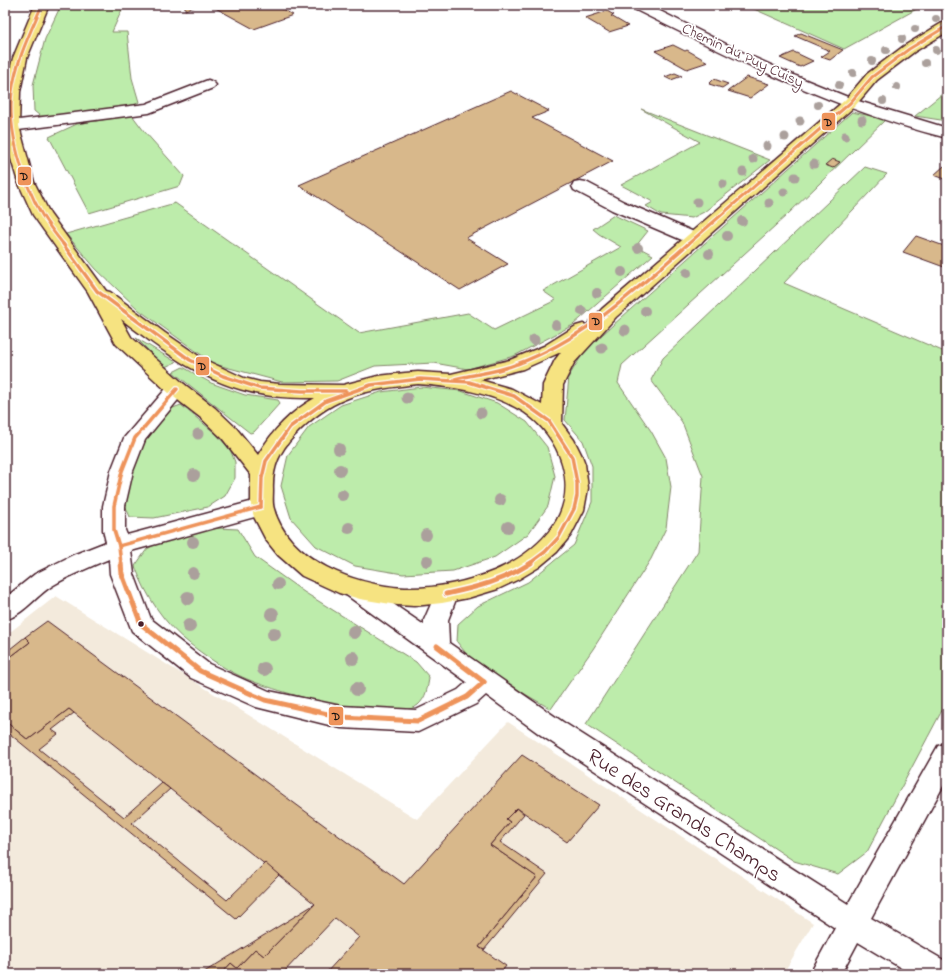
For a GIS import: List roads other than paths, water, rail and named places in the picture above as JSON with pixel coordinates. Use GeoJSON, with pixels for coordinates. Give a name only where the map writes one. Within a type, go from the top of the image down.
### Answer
{"type":"FeatureCollection","features":[{"type":"Feature","properties":{"kind":"main road"},"geometry":{"type":"LineString","coordinates":[[42,5],[20,58],[12,92],[11,126],[26,182],[42,215],[97,291],[123,340],[177,389],[208,413],[230,433],[262,473]]}},
{"type":"Feature","properties":{"kind":"main road"},"geometry":{"type":"LineString","coordinates":[[552,424],[553,385],[565,360],[609,313],[850,103],[872,77],[909,48],[947,26]]}},
{"type":"Feature","properties":{"kind":"main road"},"geometry":{"type":"LineString","coordinates":[[97,291],[190,360],[223,376],[259,388],[302,392],[346,391]]}},
{"type":"Feature","properties":{"kind":"main road"},"geometry":{"type":"LineString","coordinates":[[454,380],[516,365],[551,350],[609,313]]}},
{"type":"Feature","properties":{"kind":"main road"},"geometry":{"type":"LineString","coordinates":[[418,378],[454,380],[483,386],[510,395],[533,408],[552,424],[570,450],[578,479],[574,509],[557,538],[529,564],[491,583],[446,594],[399,596],[353,588],[309,569],[278,541],[262,507],[262,473],[272,448],[291,425],[316,406],[346,391],[378,382],[418,378]]}},
{"type":"Feature","properties":{"kind":"street","name":"Chemin du Puy Cuisy"},"geometry":{"type":"LineString","coordinates":[[638,5],[741,57],[850,103],[947,133]]}},
{"type":"Feature","properties":{"kind":"street"},"geometry":{"type":"LineString","coordinates":[[11,126],[149,108],[208,85]]}},
{"type":"Feature","properties":{"kind":"street"},"geometry":{"type":"LineString","coordinates":[[580,186],[618,206],[695,239]]}},
{"type":"Feature","properties":{"kind":"street"},"geometry":{"type":"LineString","coordinates":[[177,389],[135,438],[122,471],[114,514],[114,530],[120,546],[122,574],[141,624],[200,671],[265,700],[341,718],[418,721],[467,697],[484,682]]}},
{"type":"Feature","properties":{"kind":"street"},"geometry":{"type":"LineString","coordinates":[[5,611],[43,580],[81,561],[120,546],[262,507]]}},
{"type":"Feature","properties":{"kind":"street","name":"Rue des Grands Champs"},"geometry":{"type":"LineString","coordinates":[[353,588],[554,730],[854,924],[939,974]]}},
{"type":"Feature","properties":{"kind":"street"},"geometry":{"type":"LineString","coordinates":[[437,646],[436,620],[446,594]]}},
{"type":"Feature","properties":{"kind":"street"},"geometry":{"type":"LineString","coordinates":[[825,974],[947,754]]}}]}
